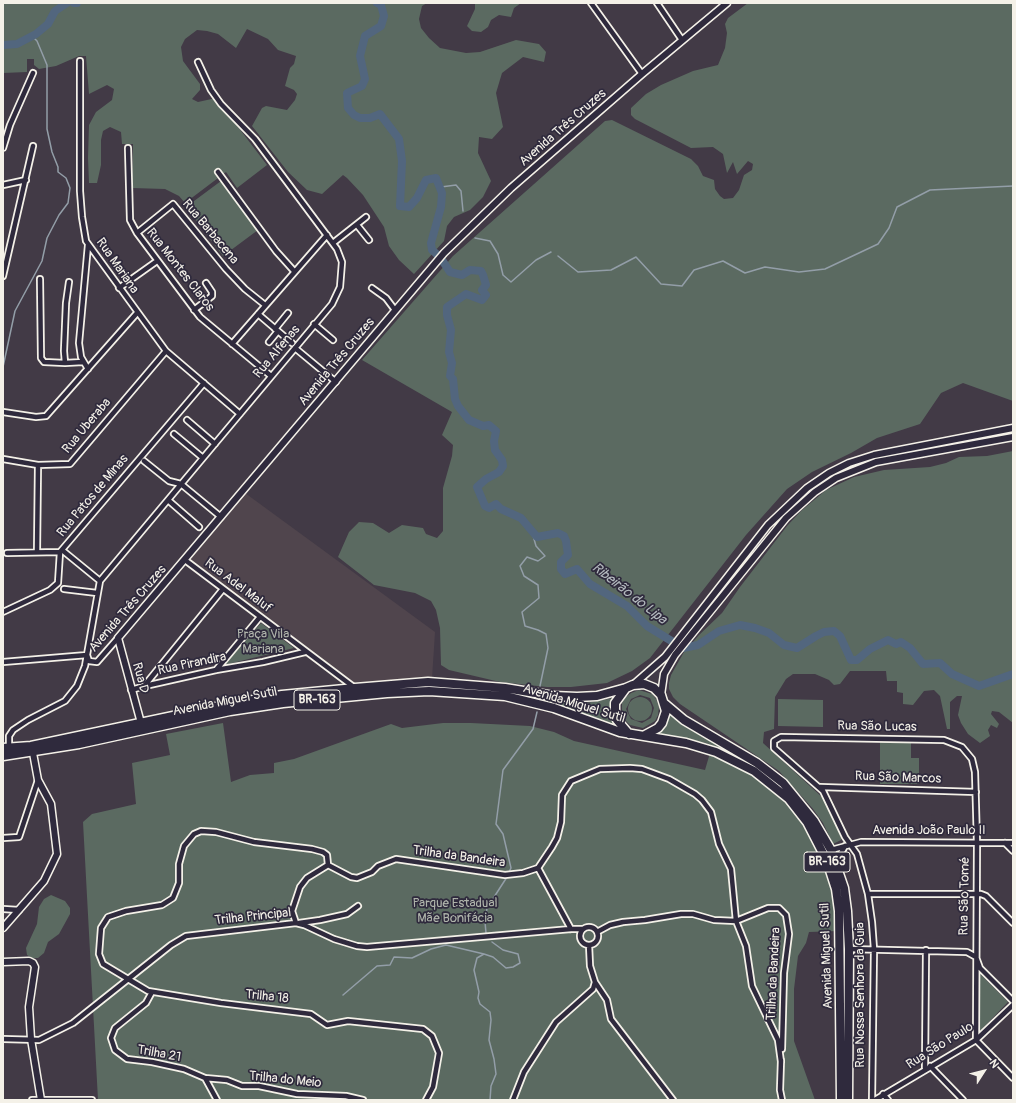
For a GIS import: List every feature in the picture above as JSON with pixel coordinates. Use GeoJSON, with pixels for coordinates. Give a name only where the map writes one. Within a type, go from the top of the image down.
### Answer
{"type":"FeatureCollection","features":[{"type":"Feature","properties":{"kind":"highway","name":"Avenida Miguel Sutil"},"geometry":{"type":"LineString","coordinates":[[5,749],[31,746],[230,704],[282,695],[430,682],[505,688],[577,698],[597,696],[629,686]]}},
{"type":"Feature","properties":{"kind":"highway","name":"BR-163"},"geometry":{"type":"LineString","coordinates":[[629,686],[649,685],[661,695],[665,704]]}},
{"type":"Feature","properties":{"kind":"highway"},"geometry":{"type":"LineString","coordinates":[[629,686],[618,697],[615,714],[620,725],[630,734]]}},
{"type":"Feature","properties":{"kind":"highway","name":"Avenida Miguel Sutil"},"geometry":{"type":"LineString","coordinates":[[5,749],[33,753],[238,710],[283,703],[387,693],[429,691],[505,696],[539,704],[612,730],[707,748],[736,760],[766,779],[799,810],[815,836],[832,875],[839,911],[847,1099]]}},
{"type":"Feature","properties":{"kind":"highway","name":"Avenida Miguel Sutil"},"geometry":{"type":"LineString","coordinates":[[665,704],[684,720],[757,763],[783,783],[814,820],[831,850],[836,862],[846,900],[849,949],[847,1099]]}},
{"type":"Feature","properties":{"kind":"highway"},"geometry":{"type":"LineString","coordinates":[[640,736],[647,735],[658,728],[665,717],[665,704]]}},
{"type":"Feature","properties":{"kind":"street"},"geometry":{"type":"LineString","coordinates":[[591,3],[642,74]]}},
{"type":"Feature","properties":{"kind":"street"},"geometry":{"type":"LineString","coordinates":[[657,3],[682,40]]}},
{"type":"Feature","properties":{"kind":"street","name":"Avenida Três Cruzes"},"geometry":{"type":"LineString","coordinates":[[87,655],[89,661],[97,662],[336,382],[436,261],[489,208],[725,3]]}},
{"type":"Feature","properties":{"kind":"street","name":"Rua Mariana"},"geometry":{"type":"LineString","coordinates":[[80,61],[80,191],[82,217],[88,245],[166,351],[240,414]]}},
{"type":"Feature","properties":{"kind":"street","name":"Rua Alfenas"},"geometry":{"type":"LineString","coordinates":[[87,655],[96,593],[100,581],[332,304],[340,286],[342,262],[337,249],[255,139],[221,104],[211,90],[198,62]]}},
{"type":"Feature","properties":{"kind":"street"},"geometry":{"type":"LineString","coordinates":[[3,148],[10,125],[33,73]]}},
{"type":"Feature","properties":{"kind":"street"},"geometry":{"type":"LineString","coordinates":[[3,126],[10,125]]}},
{"type":"Feature","properties":{"kind":"street"},"geometry":{"type":"LineString","coordinates":[[3,276],[33,146]]}},
{"type":"Feature","properties":{"kind":"street","name":"Rua Montes Claros"},"geometry":{"type":"LineString","coordinates":[[128,148],[130,220],[137,233],[194,310],[271,376]]}},
{"type":"Feature","properties":{"kind":"street"},"geometry":{"type":"LineString","coordinates":[[218,172],[276,251],[294,271]]}},
{"type":"Feature","properties":{"kind":"street"},"geometry":{"type":"LineString","coordinates":[[3,185],[26,180]]}},
{"type":"Feature","properties":{"kind":"street","name":"Rua Barbacena"},"geometry":{"type":"LineString","coordinates":[[137,233],[173,204],[226,269],[245,289],[265,306]]}},
{"type":"Feature","properties":{"kind":"street"},"geometry":{"type":"LineString","coordinates":[[333,243],[366,217]]}},
{"type":"Feature","properties":{"kind":"street"},"geometry":{"type":"LineString","coordinates":[[357,225],[369,240]]}},
{"type":"Feature","properties":{"kind":"street"},"geometry":{"type":"LineString","coordinates":[[232,344],[327,234]]}},
{"type":"Feature","properties":{"kind":"street"},"geometry":{"type":"LineString","coordinates":[[3,246],[10,245]]}},
{"type":"Feature","properties":{"kind":"street"},"geometry":{"type":"LineString","coordinates":[[88,245],[79,344],[83,362],[88,369]]}},
{"type":"Feature","properties":{"kind":"street"},"geometry":{"type":"LineString","coordinates":[[119,288],[157,261]]}},
{"type":"Feature","properties":{"kind":"street"},"geometry":{"type":"LineString","coordinates":[[40,279],[41,358],[44,362],[83,362]]}},
{"type":"Feature","properties":{"kind":"street"},"geometry":{"type":"LineString","coordinates":[[65,363],[66,303],[69,282]]}},
{"type":"Feature","properties":{"kind":"street"},"geometry":{"type":"LineString","coordinates":[[194,310],[212,296],[212,292],[206,283]]}},
{"type":"Feature","properties":{"kind":"street"},"geometry":{"type":"LineString","coordinates":[[372,288],[386,298],[395,310]]}},
{"type":"Feature","properties":{"kind":"street"},"geometry":{"type":"LineString","coordinates":[[3,412],[36,417],[46,416],[137,313]]}},
{"type":"Feature","properties":{"kind":"street"},"geometry":{"type":"LineString","coordinates":[[269,342],[288,313]]}},
{"type":"Feature","properties":{"kind":"street"},"geometry":{"type":"LineString","coordinates":[[258,314],[292,343]]}},
{"type":"Feature","properties":{"kind":"street"},"geometry":{"type":"LineString","coordinates":[[314,324],[333,340]]}},
{"type":"Feature","properties":{"kind":"street"},"geometry":{"type":"LineString","coordinates":[[295,348],[336,382]]}},
{"type":"Feature","properties":{"kind":"street","name":"Rua Uberaba"},"geometry":{"type":"LineString","coordinates":[[3,459],[38,465],[70,464],[166,351]]}},
{"type":"Feature","properties":{"kind":"street","name":"Rua Patos de Minas"},"geometry":{"type":"LineString","coordinates":[[3,612],[50,590],[58,583],[61,551],[113,488],[204,383]]}},
{"type":"Feature","properties":{"kind":"street"},"geometry":{"type":"LineString","coordinates":[[187,420],[215,444]]}},
{"type":"Feature","properties":{"kind":"street"},"geometry":{"type":"LineString","coordinates":[[661,695],[664,674],[683,634],[778,514],[807,488],[829,473],[849,463],[874,455],[913,446],[1013,428]]}},
{"type":"Feature","properties":{"kind":"street"},"geometry":{"type":"LineString","coordinates":[[174,434],[203,458]]}},
{"type":"Feature","properties":{"kind":"street"},"geometry":{"type":"LineString","coordinates":[[629,686],[673,653],[689,638],[786,518],[814,492],[836,478],[876,462],[1013,437]]}},
{"type":"Feature","properties":{"kind":"street"},"geometry":{"type":"LineString","coordinates":[[144,461],[169,481],[181,484],[221,517]]}},
{"type":"Feature","properties":{"kind":"street"},"geometry":{"type":"LineString","coordinates":[[36,552],[38,465]]}},
{"type":"Feature","properties":{"kind":"street"},"geometry":{"type":"LineString","coordinates":[[168,500],[199,527]]}},
{"type":"Feature","properties":{"kind":"street"},"geometry":{"type":"LineString","coordinates":[[7,553],[61,551],[100,581]]}},
{"type":"Feature","properties":{"kind":"street","name":"Rua Adel Maluf"},"geometry":{"type":"LineString","coordinates":[[185,560],[305,652],[355,688]]}},
{"type":"Feature","properties":{"kind":"street"},"geometry":{"type":"LineString","coordinates":[[64,589],[96,593]]}},
{"type":"Feature","properties":{"kind":"street"},"geometry":{"type":"LineString","coordinates":[[145,686],[223,589]]}},
{"type":"Feature","properties":{"kind":"street"},"geometry":{"type":"LineString","coordinates":[[216,670],[260,617]]}},
{"type":"Feature","properties":{"kind":"street","name":"Rua D"},"geometry":{"type":"LineString","coordinates":[[118,638],[140,723]]}},
{"type":"Feature","properties":{"kind":"street","name":"Rua Pirandira"},"geometry":{"type":"LineString","coordinates":[[132,690],[216,670],[263,662],[305,652]]}},
{"type":"Feature","properties":{"kind":"street"},"geometry":{"type":"LineString","coordinates":[[3,662],[87,655]]}},
{"type":"Feature","properties":{"kind":"street","name":"Avenida Três Cruzes"},"geometry":{"type":"LineString","coordinates":[[3,739],[9,736],[13,730],[28,720],[65,701],[82,675],[87,655]]}},
{"type":"Feature","properties":{"kind":"street"},"geometry":{"type":"LineString","coordinates":[[5,749],[9,736]]}},
{"type":"Feature","properties":{"kind":"street","name":"Rua São Lucas"},"geometry":{"type":"LineString","coordinates":[[781,737],[938,739],[954,742],[969,754]]}},
{"type":"Feature","properties":{"kind":"street","name":"Rua Nossa Senhora da Guia"},"geometry":{"type":"LineString","coordinates":[[781,737],[774,741],[774,748],[820,787],[826,795],[845,837],[858,857],[868,894],[874,949],[872,1100]]}},
{"type":"Feature","properties":{"kind":"street"},"geometry":{"type":"LineString","coordinates":[[3,928],[44,881],[57,854],[51,804],[38,780],[33,753]]}},
{"type":"Feature","properties":{"kind":"street","name":"Rua São Tomé"},"geometry":{"type":"LineString","coordinates":[[969,754],[975,766],[976,792],[976,1040]]}},
{"type":"Feature","properties":{"kind":"street"},"geometry":{"type":"LineString","coordinates":[[571,929],[538,868],[557,838],[561,822],[562,795],[571,781],[600,769],[642,769],[681,785],[695,794],[708,807],[719,844],[731,869],[736,921],[746,946],[752,986],[778,1040],[781,1062]]}},
{"type":"Feature","properties":{"kind":"street"},"geometry":{"type":"LineString","coordinates":[[3,838],[19,836],[38,780]]}},
{"type":"Feature","properties":{"kind":"street","name":"Rua São Marcos"},"geometry":{"type":"LineString","coordinates":[[820,787],[976,792]]}},
{"type":"Feature","properties":{"kind":"street","name":"Trilha 18"},"geometry":{"type":"LineString","coordinates":[[328,865],[328,858],[323,852],[254,842],[206,830],[194,834],[184,846],[179,864],[179,883],[173,898],[162,905],[112,914],[104,921],[99,943],[100,958],[103,964],[152,992],[311,1014],[327,1025],[348,1021],[423,1029],[432,1036],[439,1053],[436,1077],[431,1094],[426,1100]]}},
{"type":"Feature","properties":{"kind":"street","name":"Avenida João Paulo II"},"geometry":{"type":"LineString","coordinates":[[831,850],[861,842],[1013,842]]}},
{"type":"Feature","properties":{"kind":"street"},"geometry":{"type":"LineString","coordinates":[[1005,843],[1013,851]]}},
{"type":"Feature","properties":{"kind":"street"},"geometry":{"type":"LineString","coordinates":[[836,862],[845,846]]}},
{"type":"Feature","properties":{"kind":"street","name":"Trilha da Bandeira"},"geometry":{"type":"LineString","coordinates":[[328,865],[351,877],[357,878],[372,872],[378,866],[396,859],[505,875],[511,875],[538,868]]}},
{"type":"Feature","properties":{"kind":"street"},"geometry":{"type":"LineString","coordinates":[[328,865],[307,878],[300,887],[292,911],[296,923],[320,920],[347,914],[358,906]]}},
{"type":"Feature","properties":{"kind":"street"},"geometry":{"type":"LineString","coordinates":[[868,894],[976,894],[986,896],[1013,923]]}},
{"type":"Feature","properties":{"kind":"street","name":"Trilha da Bandeira"},"geometry":{"type":"LineString","coordinates":[[736,921],[774,907],[779,908],[786,915],[789,934],[784,973],[780,1090],[782,1100]]}},
{"type":"Feature","properties":{"kind":"street"},"geometry":{"type":"LineString","coordinates":[[3,909],[19,910]]}},
{"type":"Feature","properties":{"kind":"street"},"geometry":{"type":"LineString","coordinates":[[582,929],[580,938],[583,943],[589,945],[597,941],[597,932],[623,922],[681,914],[693,914],[714,920],[736,921]]}},
{"type":"Feature","properties":{"kind":"street","name":"Trilha Principal"},"geometry":{"type":"LineString","coordinates":[[3,1039],[43,1038],[73,1023],[128,978],[171,945],[186,936],[296,923],[304,925],[334,939],[357,946],[367,947],[582,929],[590,927],[597,932]]}},
{"type":"Feature","properties":{"kind":"street"},"geometry":{"type":"LineString","coordinates":[[589,945],[590,966],[595,982],[607,1000],[611,1019],[674,1100]]}},
{"type":"Feature","properties":{"kind":"street"},"geometry":{"type":"LineString","coordinates":[[849,949],[959,950],[967,952],[976,957],[980,968],[1013,1001]]}},
{"type":"Feature","properties":{"kind":"street"},"geometry":{"type":"LineString","coordinates":[[926,950],[928,1067],[963,1100]]}},
{"type":"Feature","properties":{"kind":"street"},"geometry":{"type":"LineString","coordinates":[[3,962],[25,961],[33,963],[35,967],[29,1007],[31,1039],[41,1100]]}},
{"type":"Feature","properties":{"kind":"street"},"geometry":{"type":"LineString","coordinates":[[513,1100],[524,1072],[556,1022],[569,1009],[591,992],[595,982]]}},
{"type":"Feature","properties":{"kind":"street","name":"Trilha 21"},"geometry":{"type":"LineString","coordinates":[[152,992],[146,1003],[114,1028],[111,1038],[115,1050],[127,1059],[152,1062],[184,1069],[205,1078]]}},
{"type":"Feature","properties":{"kind":"street","name":"Rua São Paulo"},"geometry":{"type":"LineString","coordinates":[[875,1100],[882,1094],[976,1040],[1013,1005]]}},
{"type":"Feature","properties":{"kind":"street"},"geometry":{"type":"LineString","coordinates":[[976,1040],[1013,1078]]}},
{"type":"Feature","properties":{"kind":"street"},"geometry":{"type":"LineString","coordinates":[[205,1078],[217,1100]]}},
{"type":"Feature","properties":{"kind":"street","name":"Trilha do Meio"},"geometry":{"type":"LineString","coordinates":[[205,1078],[227,1080],[242,1086],[264,1086],[297,1094],[346,1096],[363,1100]]}},
{"type":"Feature","properties":{"kind":"street"},"geometry":{"type":"LineString","coordinates":[[882,1094],[888,1100]]}},
{"type":"Feature","properties":{"kind":"street"},"geometry":{"type":"LineString","coordinates":[[32,1100],[92,1100]]}},
{"type":"Feature","properties":{"kind":"shaded area"},"geometry":{"type":"Polygon","coordinates":[[[245,493],[435,632],[432,679],[356,686],[188,558],[245,493]]]}},
{"type":"Feature","properties":{"kind":"green space"},"geometry":{"type":"Polygon","coordinates":[[[3,3],[427,3],[422,6],[419,19],[421,28],[440,48],[466,53],[480,52],[516,40],[539,44],[546,52],[544,62],[523,57],[502,73],[496,93],[503,127],[492,139],[479,137],[478,153],[491,181],[483,197],[470,210],[454,217],[447,226],[444,241],[414,274],[399,260],[389,246],[384,227],[363,195],[347,178],[343,175],[322,194],[307,190],[288,172],[252,126],[262,108],[266,106],[287,110],[295,100],[297,94],[294,90],[285,86],[290,68],[294,64],[296,56],[278,50],[268,39],[247,29],[236,48],[218,34],[207,31],[197,30],[185,39],[181,47],[183,61],[200,84],[200,90],[192,99],[198,102],[216,98],[267,165],[237,188],[226,172],[185,203],[179,196],[165,189],[132,188],[133,144],[122,144],[121,132],[110,127],[103,131],[101,140],[101,165],[97,183],[89,183],[89,125],[96,112],[112,100],[114,89],[107,85],[89,94],[86,56],[79,56],[56,66],[39,69],[34,65],[34,59],[27,59],[27,72],[3,73],[3,3]]]}},
{"type":"Feature","properties":{"kind":"green space"},"geometry":{"type":"Polygon","coordinates":[[[475,3],[521,3],[514,8],[511,17],[499,15],[491,20],[488,27],[481,32],[472,31],[467,26],[475,9],[475,3]]]}},
{"type":"Feature","properties":{"kind":"green space"},"geometry":{"type":"Polygon","coordinates":[[[748,3],[1013,3],[1013,401],[963,383],[941,393],[920,424],[877,438],[851,453],[812,472],[787,489],[746,535],[650,658],[632,671],[607,683],[571,687],[547,687],[500,682],[449,670],[441,665],[440,628],[436,610],[431,601],[415,593],[374,585],[338,557],[349,532],[359,522],[373,523],[389,533],[402,525],[423,528],[426,534],[437,538],[443,531],[443,488],[452,456],[453,445],[442,435],[452,412],[362,360],[453,256],[605,121],[612,120],[691,159],[698,166],[703,176],[714,180],[715,189],[720,196],[724,199],[733,198],[739,190],[744,175],[752,170],[753,164],[748,161],[737,174],[733,162],[727,173],[723,154],[713,147],[691,148],[635,119],[631,115],[631,108],[646,94],[661,85],[693,71],[718,65],[725,48],[727,33],[725,24],[728,18],[748,3]]]}},
{"type":"Feature","properties":{"kind":"green space"},"geometry":{"type":"Polygon","coordinates":[[[221,181],[258,230],[223,256],[186,207],[221,181]]]}},
{"type":"Feature","properties":{"kind":"green space"},"geometry":{"type":"Polygon","coordinates":[[[1013,451],[1013,723],[999,712],[992,711],[991,714],[999,724],[997,728],[991,725],[988,730],[990,736],[980,743],[968,734],[961,723],[958,715],[962,696],[957,696],[950,702],[950,729],[947,729],[940,696],[934,690],[924,691],[913,705],[903,704],[903,693],[897,692],[897,681],[887,681],[886,671],[850,671],[840,684],[834,685],[829,680],[815,674],[793,674],[786,679],[775,697],[774,729],[764,732],[763,743],[823,798],[841,837],[841,840],[833,844],[823,823],[813,809],[779,771],[680,704],[673,697],[669,689],[671,675],[684,652],[722,613],[787,526],[801,511],[826,490],[854,477],[884,470],[930,467],[946,463],[959,457],[987,456],[1013,451]]]}},
{"type":"Feature","properties":{"kind":"green space","name":"Praça Vila Mariana"},"geometry":{"type":"Polygon","coordinates":[[[261,623],[294,648],[224,665],[261,623]]]}},
{"type":"Feature","properties":{"kind":"green space"},"geometry":{"type":"Polygon","coordinates":[[[639,690],[652,694],[659,707],[658,715],[655,721],[643,728],[630,725],[624,719],[622,703],[631,693],[639,690]],[[640,695],[631,699],[626,709],[631,719],[642,723],[651,718],[654,708],[650,698],[640,695]]]}},
{"type":"Feature","properties":{"kind":"green space"},"geometry":{"type":"Polygon","coordinates":[[[640,697],[649,700],[652,709],[649,718],[640,721],[631,718],[628,709],[631,700],[640,697]]]}},
{"type":"Feature","properties":{"kind":"green space"},"geometry":{"type":"Polygon","coordinates":[[[614,698],[618,727],[544,700],[568,703],[586,703],[614,698]]]}},
{"type":"Feature","properties":{"kind":"green space"},"geometry":{"type":"Polygon","coordinates":[[[778,699],[823,700],[823,727],[778,726],[778,699]]]}},
{"type":"Feature","properties":{"kind":"green space"},"geometry":{"type":"Polygon","coordinates":[[[668,713],[682,724],[728,751],[706,743],[655,733],[668,713]]]}},
{"type":"Feature","properties":{"kind":"green space","name":"Parque Estadual Mãe Bonifácia"},"geometry":{"type":"Polygon","coordinates":[[[223,723],[231,782],[250,775],[274,773],[274,763],[294,759],[391,724],[402,728],[443,723],[530,726],[554,732],[574,741],[705,770],[710,753],[735,763],[775,790],[797,812],[810,832],[831,878],[838,931],[809,932],[806,943],[798,956],[794,989],[794,1041],[815,1100],[98,1100],[83,822],[92,814],[136,804],[132,763],[170,755],[166,734],[223,723]]]}},
{"type":"Feature","properties":{"kind":"green space"},"geometry":{"type":"Polygon","coordinates":[[[880,740],[911,740],[911,758],[919,758],[919,784],[880,784],[880,740]]]}},
{"type":"Feature","properties":{"kind":"green space"},"geometry":{"type":"Polygon","coordinates":[[[51,895],[65,901],[70,908],[70,914],[59,934],[48,942],[44,953],[38,958],[32,958],[27,955],[26,948],[37,924],[39,907],[44,899],[51,895]]]}},
{"type":"Feature","properties":{"kind":"green space"},"geometry":{"type":"Polygon","coordinates":[[[979,973],[1008,1002],[981,1030],[979,1030],[976,975],[979,973]]]}},
{"type":"Feature","properties":{"kind":"waterway","name":"Ribeirão do Lipa"},"geometry":{"type":"LineString","coordinates":[[3,45],[17,44],[36,34],[48,24],[55,11],[67,3]]}},
{"type":"Feature","properties":{"kind":"waterway","name":"Ribeirão do Lipa"},"geometry":{"type":"LineString","coordinates":[[377,3],[381,5],[384,16],[381,26],[365,36],[360,56],[365,79],[362,86],[347,93],[348,108],[354,115],[360,118],[370,118],[380,114],[399,139],[402,161],[400,206],[409,207],[417,198],[426,180],[436,178],[442,193],[441,207],[431,243],[432,250],[440,257],[450,272],[462,275],[470,270],[481,271],[483,275],[486,285],[482,290],[486,295],[482,300],[466,294],[447,307],[447,315],[451,330],[449,352],[452,363],[450,376],[453,379],[455,399],[458,406],[469,420],[483,426],[489,425],[496,431],[494,441],[495,450],[502,460],[503,466],[499,472],[486,479],[477,487],[485,506],[489,508],[496,504],[501,509],[521,518],[537,537],[558,533],[564,536],[568,555],[561,562],[561,569],[565,574],[577,569],[590,584],[627,606],[647,626],[683,648],[698,645],[719,631],[740,625],[769,633],[784,645],[797,648],[824,632],[834,631],[840,636],[851,660],[857,660],[870,649],[888,640],[896,644],[901,642],[910,648],[923,664],[940,663],[952,674],[979,686],[1013,674]]}},
{"type":"Feature","properties":{"kind":"waterway"},"geometry":{"type":"LineString","coordinates":[[3,367],[15,311],[42,261],[47,238],[59,215],[68,203],[70,188],[66,178],[58,172],[58,167],[52,152],[47,129],[47,65],[37,41],[32,36]]}},
{"type":"Feature","properties":{"kind":"waterway"},"geometry":{"type":"LineString","coordinates":[[441,187],[456,185],[461,191],[463,211]]}},
{"type":"Feature","properties":{"kind":"waterway"},"geometry":{"type":"LineString","coordinates":[[558,256],[578,272],[611,270],[636,257],[661,284],[682,286],[694,270],[723,261],[745,273],[765,267],[799,272],[825,269],[878,244],[889,228],[897,207],[930,190],[1013,186]]}},
{"type":"Feature","properties":{"kind":"waterway"},"geometry":{"type":"LineString","coordinates":[[475,238],[490,241],[498,254],[503,275],[511,282],[536,260],[551,252]]}},
{"type":"Feature","properties":{"kind":"waterway"},"geometry":{"type":"LineString","coordinates":[[532,532],[536,546],[545,556],[538,561],[527,557],[520,566],[524,576],[538,585],[539,598],[522,612],[525,626],[546,634],[548,648],[540,686]]}},
{"type":"Feature","properties":{"kind":"waterway"},"geometry":{"type":"LineString","coordinates":[[509,872],[511,868],[503,834],[496,824],[503,770],[533,729],[537,712]]}},
{"type":"Feature","properties":{"kind":"waterway"},"geometry":{"type":"LineString","coordinates":[[486,933],[485,922],[487,908],[507,877]]}},
{"type":"Feature","properties":{"kind":"waterway"},"geometry":{"type":"LineString","coordinates":[[490,1100],[491,1086],[496,1074],[489,1040],[491,1020],[490,1012],[480,1004],[474,970],[477,958],[484,954],[493,957],[506,968],[513,967],[520,963],[518,954],[503,950],[492,942]]}},
{"type":"Feature","properties":{"kind":"waterway"},"geometry":{"type":"LineString","coordinates":[[343,995],[377,966],[390,965],[394,957],[412,958],[431,949],[446,945],[484,954]]}}]}
